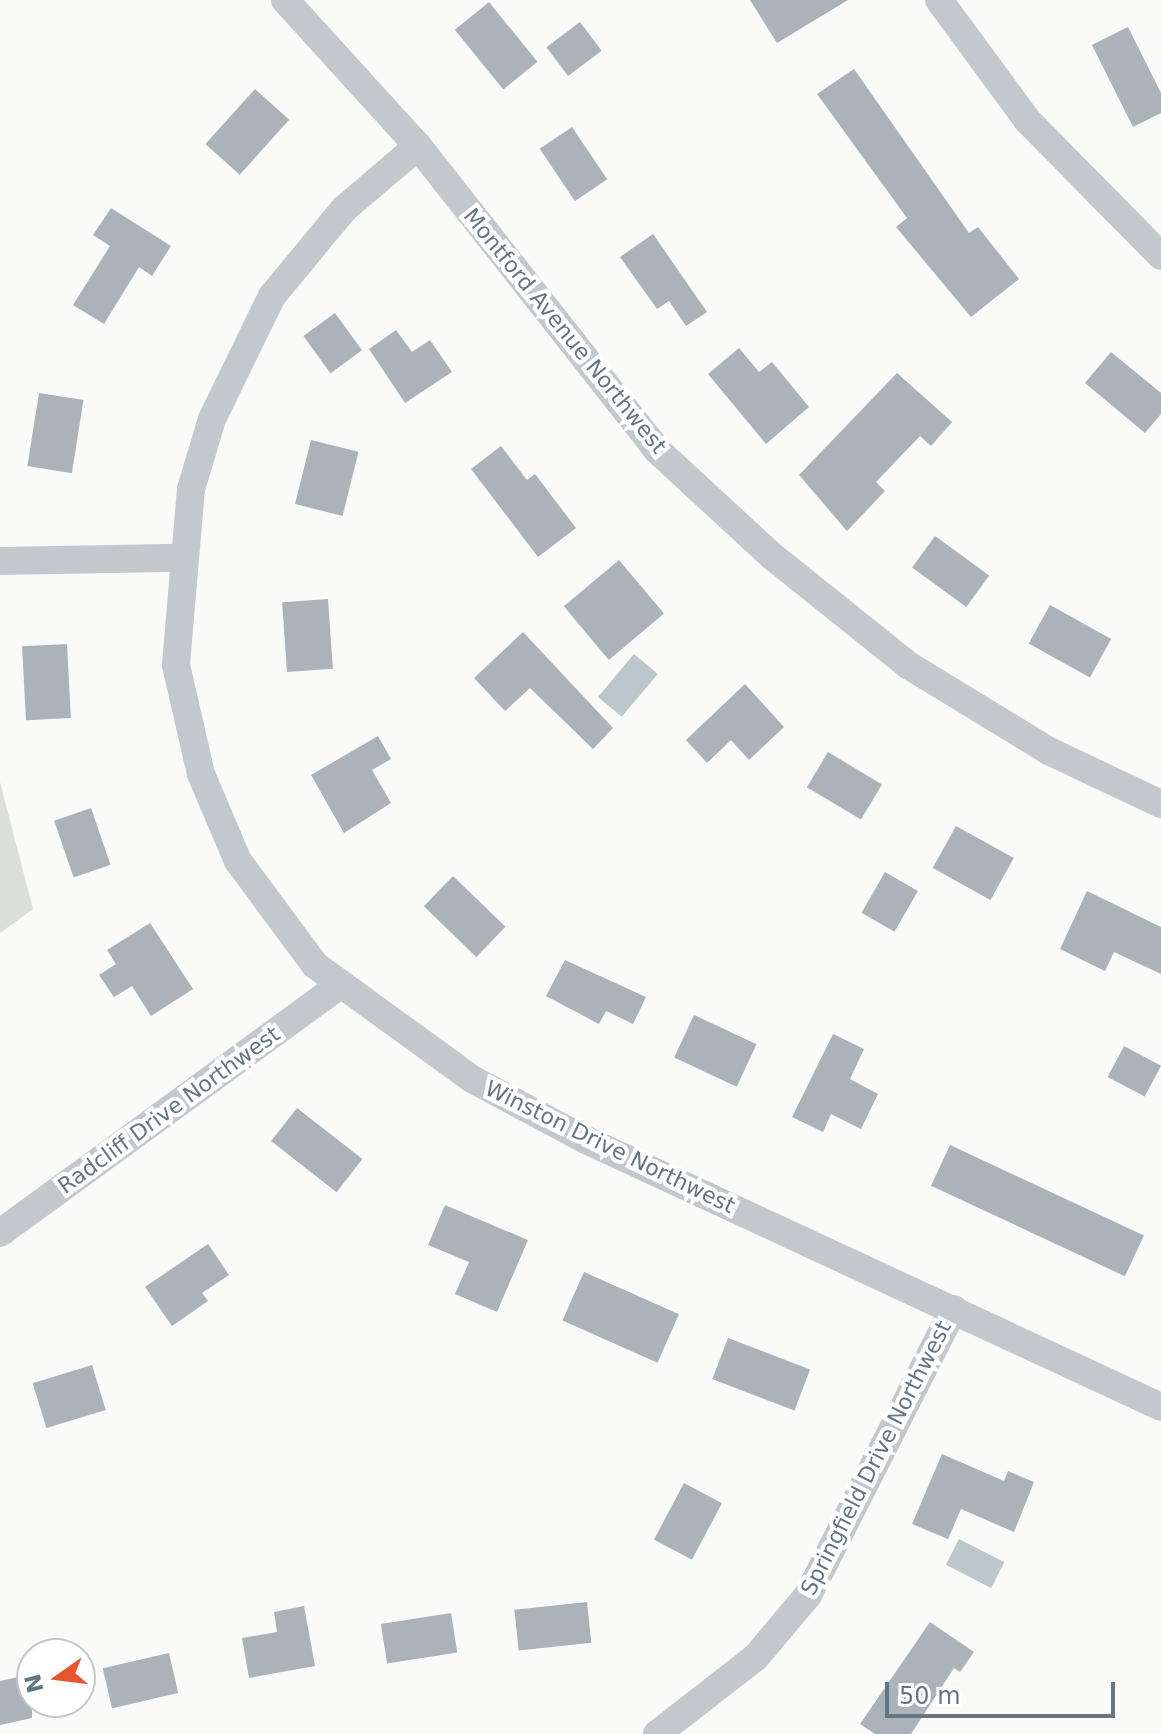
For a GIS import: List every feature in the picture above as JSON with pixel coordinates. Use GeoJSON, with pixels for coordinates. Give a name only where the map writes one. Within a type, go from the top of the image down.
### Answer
{"type":"FeatureCollection","features":[{"type":"Feature","properties":{"kind":"street","name":"Montford Avenue Northwest"},"geometry":{"type":"LineString","coordinates":[[285,0],[418,146],[657,450],[805,585],[908,665],[1049,751],[1161,804]]}},
{"type":"Feature","properties":{"kind":"street"},"geometry":{"type":"LineString","coordinates":[[939,0],[1027,120],[1161,256]]}},
{"type":"Feature","properties":{"kind":"street","name":"Winston Drive Northwest"},"geometry":{"type":"LineString","coordinates":[[418,146],[344,209],[272,296],[212,419],[180,558],[176,665],[217,816],[272,913],[339,986],[472,1079],[584,1139],[1161,1407]]}},
{"type":"Feature","properties":{"kind":"street"},"geometry":{"type":"LineString","coordinates":[[0,561],[180,558]]}},
{"type":"Feature","properties":{"kind":"street","name":"Radcliff Drive Northwest"},"geometry":{"type":"LineString","coordinates":[[0,1233],[339,986]]}},
{"type":"Feature","properties":{"kind":"street","name":"Springfield Drive Northwest"},"geometry":{"type":"LineString","coordinates":[[657,1734],[756,1657],[808,1595],[954,1309]]}},
{"type":"Feature","properties":{"kind":"shaded area"},"geometry":{"type":"Polygon","coordinates":[[[634,654],[658,674],[622,717],[598,697],[634,654]]]}},
{"type":"Feature","properties":{"kind":"shaded area"},"geometry":{"type":"Polygon","coordinates":[[[0,782],[33,909],[0,933],[0,782]]]}},
{"type":"Feature","properties":{"kind":"shaded area"},"geometry":{"type":"Polygon","coordinates":[[[959,1539],[1004,1562],[991,1588],[946,1565],[959,1539]]]}},
{"type":"Feature","properties":{"kind":"building"},"geometry":{"type":"Polygon","coordinates":[[[750,0],[848,0],[777,43],[750,0]]]}},
{"type":"Feature","properties":{"kind":"building"},"geometry":{"type":"Polygon","coordinates":[[[489,2],[537,62],[503,90],[455,30],[489,2]]]}},
{"type":"Feature","properties":{"kind":"building"},"geometry":{"type":"Polygon","coordinates":[[[580,22],[602,51],[568,76],[546,47],[580,22]]]}},
{"type":"Feature","properties":{"kind":"building"},"geometry":{"type":"Polygon","coordinates":[[[1128,27],[1161,93],[1161,113],[1133,127],[1092,45],[1128,27]]]}},
{"type":"Feature","properties":{"kind":"building"},"geometry":{"type":"Polygon","coordinates":[[[854,69],[969,233],[978,227],[1019,279],[971,317],[896,227],[907,218],[817,94],[854,69]]]}},
{"type":"Feature","properties":{"kind":"building"},"geometry":{"type":"Polygon","coordinates":[[[255,89],[289,120],[240,175],[205,144],[255,89]]]}},
{"type":"Feature","properties":{"kind":"building"},"geometry":{"type":"Polygon","coordinates":[[[572,127],[607,179],[575,201],[540,149],[572,127]]]}},
{"type":"Feature","properties":{"kind":"building"},"geometry":{"type":"Polygon","coordinates":[[[111,208],[171,246],[152,276],[139,267],[104,324],[73,305],[110,246],[93,235],[111,208]]]}},
{"type":"Feature","properties":{"kind":"building"},"geometry":{"type":"Polygon","coordinates":[[[653,234],[707,312],[686,326],[669,301],[657,309],[620,257],[653,234]]]}},
{"type":"Feature","properties":{"kind":"building"},"geometry":{"type":"Polygon","coordinates":[[[335,313],[362,350],[330,373],[303,336],[335,313]]]}},
{"type":"Feature","properties":{"kind":"building"},"geometry":{"type":"Polygon","coordinates":[[[396,330],[412,352],[430,340],[452,372],[405,403],[369,349],[396,330]]]}},
{"type":"Feature","properties":{"kind":"building"},"geometry":{"type":"Polygon","coordinates":[[[739,348],[759,372],[772,362],[809,407],[766,444],[708,374],[739,348]]]}},
{"type":"Feature","properties":{"kind":"building"},"geometry":{"type":"Polygon","coordinates":[[[1111,352],[1161,393],[1161,414],[1145,433],[1085,383],[1111,352]]]}},
{"type":"Feature","properties":{"kind":"building"},"geometry":{"type":"Polygon","coordinates":[[[897,373],[952,422],[931,446],[920,436],[876,482],[885,491],[847,531],[799,475],[897,373]]]}},
{"type":"Feature","properties":{"kind":"building"},"geometry":{"type":"Polygon","coordinates":[[[39,393],[83,400],[72,473],[27,466],[39,393]]]}},
{"type":"Feature","properties":{"kind":"building"},"geometry":{"type":"Polygon","coordinates":[[[311,440],[359,452],[343,516],[295,504],[311,440]]]}},
{"type":"Feature","properties":{"kind":"building"},"geometry":{"type":"Polygon","coordinates":[[[501,446],[527,480],[535,474],[576,528],[538,557],[471,469],[501,446]]]}},
{"type":"Feature","properties":{"kind":"building"},"geometry":{"type":"Polygon","coordinates":[[[935,536],[989,575],[966,607],[912,568],[935,536]]]}},
{"type":"Feature","properties":{"kind":"building"},"geometry":{"type":"Polygon","coordinates":[[[619,560],[664,614],[609,660],[564,606],[619,560]]]}},
{"type":"Feature","properties":{"kind":"building"},"geometry":{"type":"Polygon","coordinates":[[[328,599],[333,669],[287,672],[282,602],[328,599]]]}},
{"type":"Feature","properties":{"kind":"building"},"geometry":{"type":"Polygon","coordinates":[[[1050,605],[1111,639],[1090,677],[1029,643],[1050,605]]]}},
{"type":"Feature","properties":{"kind":"building"},"geometry":{"type":"Polygon","coordinates":[[[523,632],[613,728],[593,749],[530,688],[505,711],[474,678],[523,632]]]}},
{"type":"Feature","properties":{"kind":"building"},"geometry":{"type":"Polygon","coordinates":[[[67,644],[71,718],[26,720],[22,646],[67,644]]]}},
{"type":"Feature","properties":{"kind":"building"},"geometry":{"type":"Polygon","coordinates":[[[745,684],[784,727],[749,760],[731,740],[707,763],[686,740],[745,684]]]}},
{"type":"Feature","properties":{"kind":"building"},"geometry":{"type":"Polygon","coordinates":[[[378,736],[391,759],[372,770],[391,803],[344,833],[311,775],[378,736]]]}},
{"type":"Feature","properties":{"kind":"building"},"geometry":{"type":"Polygon","coordinates":[[[828,752],[882,784],[861,820],[807,787],[828,752]]]}},
{"type":"Feature","properties":{"kind":"building"},"geometry":{"type":"Polygon","coordinates":[[[91,808],[111,865],[74,877],[54,821],[91,808]]]}},
{"type":"Feature","properties":{"kind":"building"},"geometry":{"type":"Polygon","coordinates":[[[956,826],[1014,858],[990,900],[933,868],[956,826]]]}},
{"type":"Feature","properties":{"kind":"building"},"geometry":{"type":"Polygon","coordinates":[[[885,872],[918,891],[894,932],[862,913],[885,872]]]}},
{"type":"Feature","properties":{"kind":"building"},"geometry":{"type":"Polygon","coordinates":[[[453,876],[506,927],[476,957],[424,906],[453,876]]]}},
{"type":"Feature","properties":{"kind":"building"},"geometry":{"type":"Polygon","coordinates":[[[1087,891],[1161,927],[1161,974],[1114,952],[1105,971],[1060,949],[1087,891]]]}},
{"type":"Feature","properties":{"kind":"building"},"geometry":{"type":"Polygon","coordinates":[[[150,923],[193,989],[151,1016],[132,986],[114,997],[99,975],[116,964],[107,950],[150,923]]]}},
{"type":"Feature","properties":{"kind":"building"},"geometry":{"type":"Polygon","coordinates":[[[565,960],[646,997],[633,1024],[606,1011],[599,1024],[546,996],[565,960]]]}},
{"type":"Feature","properties":{"kind":"building"},"geometry":{"type":"Polygon","coordinates":[[[694,1015],[757,1044],[737,1087],[674,1058],[694,1015]]]}},
{"type":"Feature","properties":{"kind":"building"},"geometry":{"type":"Polygon","coordinates":[[[833,1034],[864,1049],[850,1079],[878,1094],[861,1129],[831,1114],[823,1132],[792,1117],[833,1034]]]}},
{"type":"Feature","properties":{"kind":"building"},"geometry":{"type":"Polygon","coordinates":[[[1124,1046],[1161,1066],[1145,1097],[1108,1077],[1124,1046]]]}},
{"type":"Feature","properties":{"kind":"building"},"geometry":{"type":"Polygon","coordinates":[[[297,1108],[362,1159],[337,1192],[271,1141],[297,1108]]]}},
{"type":"Feature","properties":{"kind":"building"},"geometry":{"type":"Polygon","coordinates":[[[950,1145],[1144,1235],[1125,1276],[931,1186],[950,1145]]]}},
{"type":"Feature","properties":{"kind":"building"},"geometry":{"type":"Polygon","coordinates":[[[445,1205],[528,1240],[497,1312],[455,1294],[469,1262],[428,1245],[445,1205]]]}},
{"type":"Feature","properties":{"kind":"building"},"geometry":{"type":"Polygon","coordinates":[[[208,1244],[229,1275],[202,1293],[208,1301],[172,1326],[145,1287],[208,1244]]]}},
{"type":"Feature","properties":{"kind":"building"},"geometry":{"type":"Polygon","coordinates":[[[584,1272],[679,1314],[657,1363],[562,1320],[584,1272]]]}},
{"type":"Feature","properties":{"kind":"building"},"geometry":{"type":"Polygon","coordinates":[[[728,1338],[810,1370],[794,1411],[712,1379],[728,1338]]]}},
{"type":"Feature","properties":{"kind":"building"},"geometry":{"type":"Polygon","coordinates":[[[92,1365],[106,1410],[46,1428],[33,1383],[92,1365]]]}},
{"type":"Feature","properties":{"kind":"building"},"geometry":{"type":"Polygon","coordinates":[[[942,1454],[1004,1481],[1008,1471],[1034,1482],[1014,1532],[961,1509],[948,1539],[912,1524],[942,1454]]]}},
{"type":"Feature","properties":{"kind":"building"},"geometry":{"type":"Polygon","coordinates":[[[684,1483],[722,1503],[692,1560],[654,1540],[684,1483]]]}},
{"type":"Feature","properties":{"kind":"building"},"geometry":{"type":"Polygon","coordinates":[[[587,1602],[591,1643],[519,1650],[514,1610],[587,1602]]]}},
{"type":"Feature","properties":{"kind":"building"},"geometry":{"type":"Polygon","coordinates":[[[304,1606],[315,1666],[249,1678],[242,1638],[277,1632],[274,1612],[304,1606]]]}},
{"type":"Feature","properties":{"kind":"building"},"geometry":{"type":"Polygon","coordinates":[[[451,1613],[457,1653],[387,1664],[381,1624],[451,1613]]]}},
{"type":"Feature","properties":{"kind":"building"},"geometry":{"type":"Polygon","coordinates":[[[930,1622],[974,1652],[960,1672],[954,1668],[911,1734],[875,1734],[860,1724],[930,1622]]]}},
{"type":"Feature","properties":{"kind":"building"},"geometry":{"type":"Polygon","coordinates":[[[169,1653],[178,1693],[112,1708],[103,1668],[169,1653]]]}},
{"type":"Feature","properties":{"kind":"building"},"geometry":{"type":"Polygon","coordinates":[[[16,1678],[16,1718],[32,1718],[0,1725],[0,1681],[16,1678]]]}}]}
